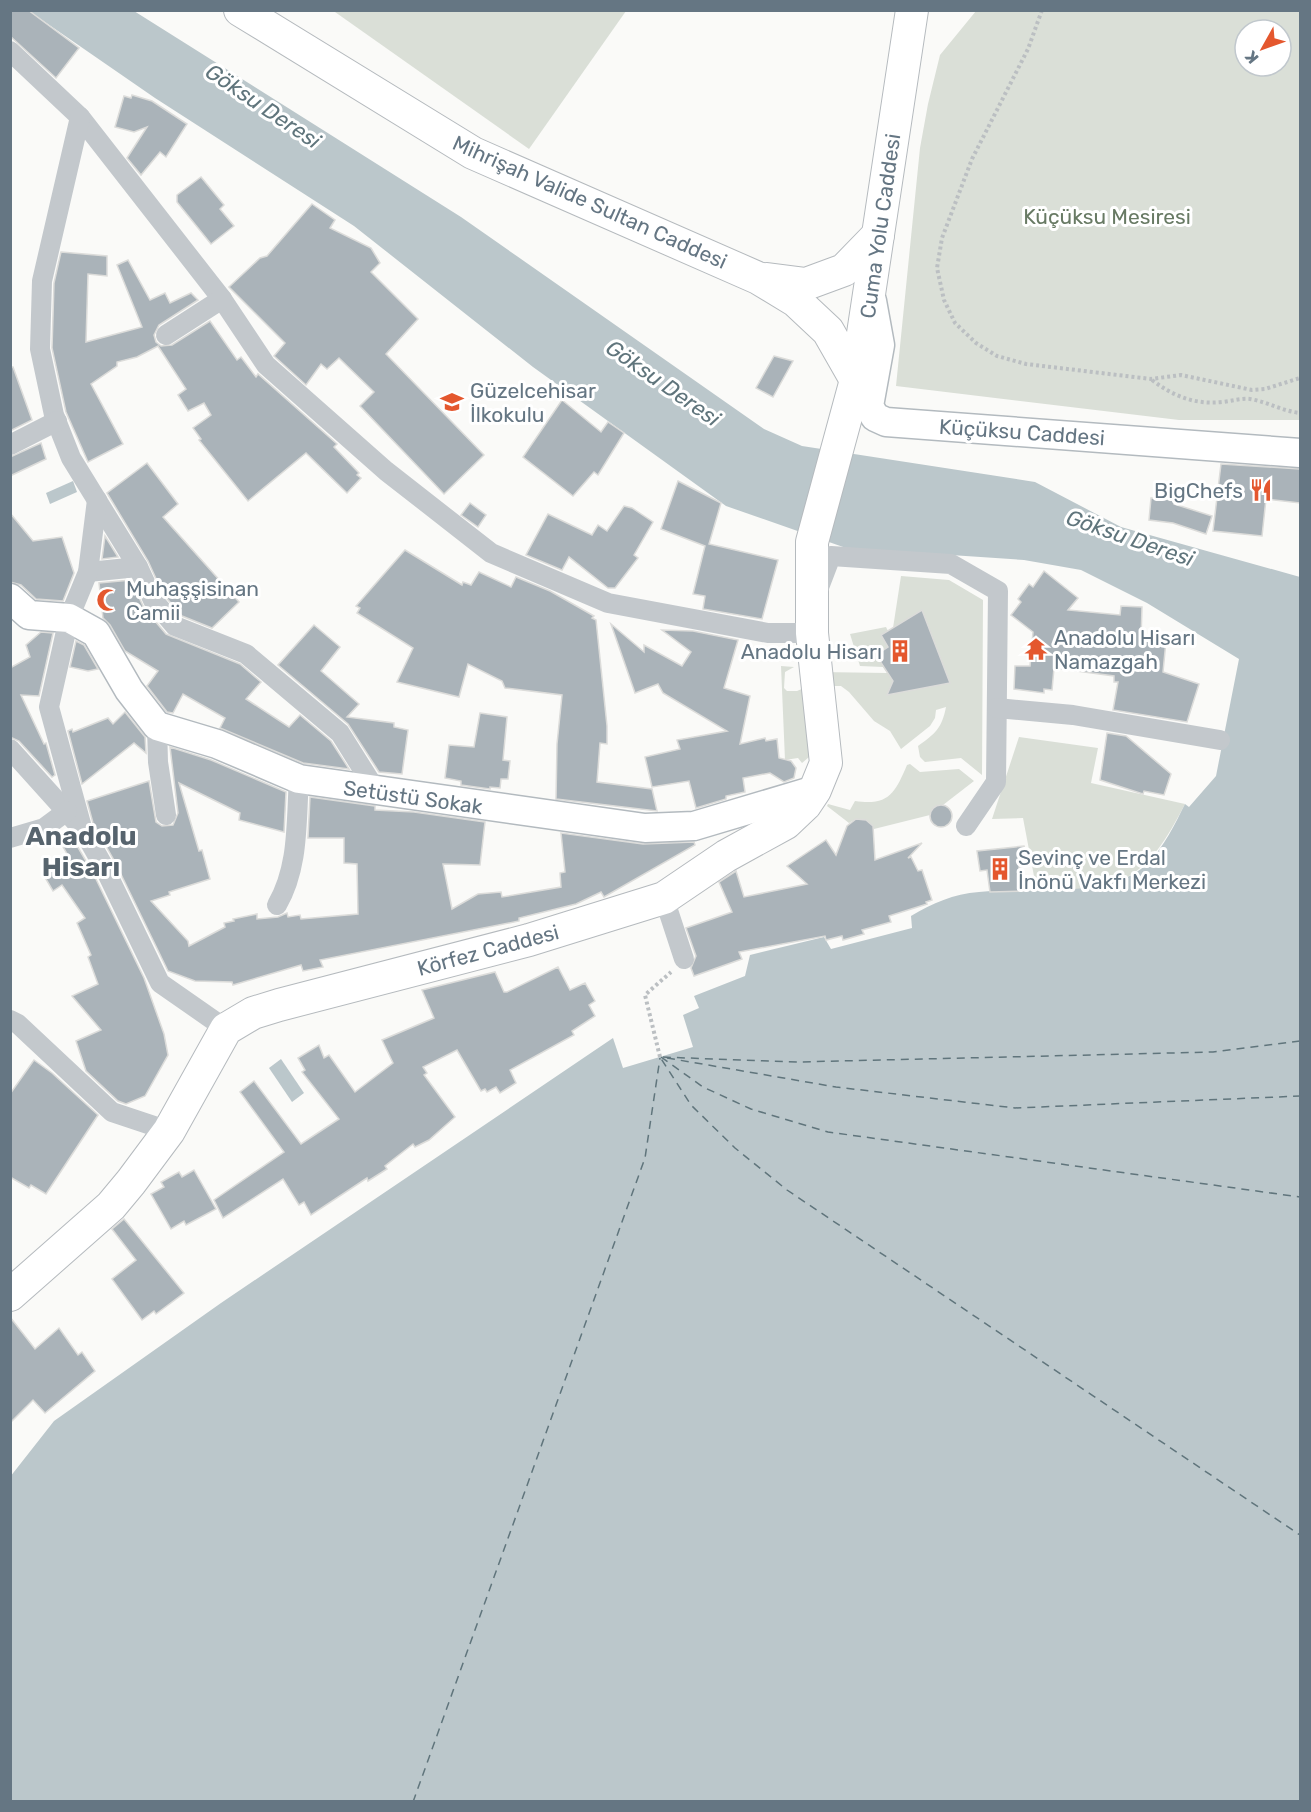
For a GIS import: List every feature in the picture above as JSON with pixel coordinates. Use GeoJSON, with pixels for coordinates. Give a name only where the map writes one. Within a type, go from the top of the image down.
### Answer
{"type":"FeatureCollection","features":[{"type":"Feature","properties":{"kind":"main road","name":"Mihrişah Valide Sultan Caddesi"},"geometry":{"type":"LineString","coordinates":[[240,10],[473,153],[758,278]]}},
{"type":"Feature","properties":{"kind":"main road","name":"Cuma Yolu Caddesi"},"geometry":{"type":"LineString","coordinates":[[812,542],[838,439],[856,381],[912,10]]}},
{"type":"Feature","properties":{"kind":"main road"},"geometry":{"type":"LineString","coordinates":[[758,278],[806,284],[835,274],[844,270],[878,236]]}},
{"type":"Feature","properties":{"kind":"main road"},"geometry":{"type":"LineString","coordinates":[[758,278],[796,301],[828,331],[856,381]]}},
{"type":"Feature","properties":{"kind":"main road","name":"Körfez Caddesi"},"geometry":{"type":"LineString","coordinates":[[226,1029],[253,1013],[279,1005],[529,940],[603,919],[664,898],[726,856],[786,823],[805,805],[815,790],[826,763],[812,633],[810,596],[812,542]]}},
{"type":"Feature","properties":{"kind":"main road"},"geometry":{"type":"LineString","coordinates":[[10,1295],[111,1206],[169,1131],[226,1029]]}},
{"type":"Feature","properties":{"kind":"street"},"geometry":{"type":"LineString","coordinates":[[10,51],[80,117],[222,299],[266,365],[386,471],[491,553],[608,603],[768,633],[812,633]]}},
{"type":"Feature","properties":{"kind":"street"},"geometry":{"type":"LineString","coordinates":[[80,117],[42,281],[40,349],[57,421],[71,458],[138,567],[153,600],[175,626],[246,654],[340,733],[377,792]]}},
{"type":"Feature","properties":{"kind":"street","name":"Küçüksu Caddesi"},"geometry":{"type":"LineString","coordinates":[[870,290],[880,345],[869,406],[874,417],[886,422],[1300,453]]}},
{"type":"Feature","properties":{"kind":"street"},"geometry":{"type":"LineString","coordinates":[[166,335],[222,299]]}},
{"type":"Feature","properties":{"kind":"street"},"geometry":{"type":"LineString","coordinates":[[10,444],[57,421]]}},
{"type":"Feature","properties":{"kind":"street"},"geometry":{"type":"LineString","coordinates":[[83,830],[49,707],[69,618],[88,572],[97,500]]}},
{"type":"Feature","properties":{"kind":"street"},"geometry":{"type":"LineString","coordinates":[[810,596],[821,588],[831,556],[951,564],[998,591],[996,782],[966,826]]}},
{"type":"Feature","properties":{"kind":"street"},"geometry":{"type":"LineString","coordinates":[[88,572],[138,567]]}},
{"type":"Feature","properties":{"kind":"street"},"geometry":{"type":"LineString","coordinates":[[10,598],[29,615],[69,618],[96,633],[129,690],[157,726],[158,762],[166,815]]}},
{"type":"Feature","properties":{"kind":"street"},"geometry":{"type":"LineString","coordinates":[[997,708],[1073,715],[1220,740]]}},
{"type":"Feature","properties":{"kind":"street","name":"Setüstü Sokak"},"geometry":{"type":"LineString","coordinates":[[157,726],[217,744],[299,779],[377,792],[645,828],[694,826],[815,790]]}},
{"type":"Feature","properties":{"kind":"street"},"geometry":{"type":"LineString","coordinates":[[10,749],[83,830],[105,867],[160,983],[226,1029]]}},
{"type":"Feature","properties":{"kind":"street"},"geometry":{"type":"LineString","coordinates":[[278,905],[288,887],[293,865],[299,779]]}},
{"type":"Feature","properties":{"kind":"street"},"geometry":{"type":"LineString","coordinates":[[10,838],[45,828],[67,811]]}},
{"type":"Feature","properties":{"kind":"street"},"geometry":{"type":"LineString","coordinates":[[664,898],[684,959]]}},
{"type":"Feature","properties":{"kind":"street"},"geometry":{"type":"LineString","coordinates":[[10,1020],[18,1024],[112,1112],[169,1131]]}},
{"type":"Feature","properties":{"kind":"path"},"geometry":{"type":"LineString","coordinates":[[1041,10],[1028,49],[972,159],[942,238],[937,268],[944,300],[955,323],[976,343],[997,356],[1026,364],[1151,379],[1181,375],[1252,390],[1264,389],[1300,378]]}},
{"type":"Feature","properties":{"kind":"path"},"geometry":{"type":"LineString","coordinates":[[1151,379],[1172,394],[1191,400],[1222,402],[1249,399],[1286,412],[1300,413]]}},
{"type":"Feature","properties":{"kind":"path"},"geometry":{"type":"LineString","coordinates":[[660,1057],[645,995],[684,959]]}},
{"type":"Feature","properties":{"kind":"green space"},"geometry":{"type":"Polygon","coordinates":[[[626,10],[529,149],[336,11],[626,10]]]}},
{"type":"Feature","properties":{"kind":"green space","name":"Küçüksu Mesiresi"},"geometry":{"type":"Polygon","coordinates":[[[976,11],[1300,11],[1300,420],[1179,420],[896,386],[920,148],[940,55],[976,11]]]}},
{"type":"Feature","properties":{"kind":"green space"},"geometry":{"type":"Polygon","coordinates":[[[901,576],[949,580],[983,600],[982,775],[961,758],[925,762],[920,757],[918,746],[937,730],[946,707],[936,710],[935,718],[930,726],[901,749],[890,731],[874,721],[849,692],[841,686],[827,686],[820,672],[887,673],[883,667],[860,666],[850,634],[886,627],[888,631],[893,628],[901,576]]]}},
{"type":"Feature","properties":{"kind":"green space"},"geometry":{"type":"Polygon","coordinates":[[[781,666],[794,667],[785,672],[784,688],[787,691],[797,691],[811,685],[816,751],[802,763],[798,758],[785,760],[781,666]]]}},
{"type":"Feature","properties":{"kind":"green space"},"geometry":{"type":"Polygon","coordinates":[[[1019,737],[1098,748],[1091,783],[1185,804],[1156,852],[1147,862],[1124,879],[1093,888],[1037,892],[1023,818],[992,819],[1019,737]]]}},
{"type":"Feature","properties":{"kind":"green space"},"geometry":{"type":"Polygon","coordinates":[[[910,764],[920,772],[959,769],[974,781],[943,805],[934,807],[930,815],[874,829],[866,820],[856,819],[849,823],[827,806],[828,804],[850,810],[855,801],[867,802],[883,799],[894,790],[907,765],[910,764]]]}},
{"type":"Feature","properties":{"kind":"water","name":"Göksu Deresi"},"geometry":{"type":"Polygon","coordinates":[[[29,11],[134,11],[461,217],[764,429],[802,446],[1035,482],[1121,527],[1300,577],[1300,1801],[11,1801],[10,1477],[54,1421],[221,1303],[613,1038],[623,1068],[693,1047],[683,1015],[699,1008],[694,996],[745,976],[750,955],[824,937],[831,949],[912,928],[911,916],[935,903],[960,895],[979,892],[1091,887],[1132,875],[1148,863],[1159,850],[1185,804],[1189,807],[1216,776],[1239,659],[1147,603],[1081,570],[1024,560],[846,548],[726,506],[533,367],[354,226],[155,98],[29,11]]]}},
{"type":"Feature","properties":{"kind":"water"},"geometry":{"type":"Polygon","coordinates":[[[73,481],[77,492],[50,504],[46,493],[73,481]]]}},
{"type":"Feature","properties":{"kind":"water"},"geometry":{"type":"Polygon","coordinates":[[[281,1059],[304,1093],[292,1102],[269,1068],[281,1059]]]}},
{"type":"Feature","properties":{"kind":"building"},"geometry":{"type":"Polygon","coordinates":[[[10,10],[28,10],[79,48],[56,78],[10,36],[10,10]]]}},
{"type":"Feature","properties":{"kind":"building"},"geometry":{"type":"Polygon","coordinates":[[[132,95],[152,101],[187,124],[166,157],[160,152],[141,175],[127,158],[147,127],[134,132],[115,127],[124,96],[131,98],[132,95]]]}},
{"type":"Feature","properties":{"kind":"building"},"geometry":{"type":"Polygon","coordinates":[[[201,177],[224,205],[220,209],[234,226],[211,244],[177,202],[177,195],[201,177]]]}},
{"type":"Feature","properties":{"kind":"building"},"geometry":{"type":"Polygon","coordinates":[[[312,204],[335,220],[330,228],[371,248],[380,263],[371,272],[418,319],[386,354],[484,455],[444,494],[360,406],[374,392],[339,358],[327,369],[321,364],[306,385],[274,356],[285,343],[229,287],[260,258],[267,256],[312,204]]]}},
{"type":"Feature","properties":{"kind":"building"},"geometry":{"type":"Polygon","coordinates":[[[61,252],[107,256],[107,276],[88,274],[86,342],[142,327],[117,265],[128,260],[150,300],[165,293],[170,303],[191,293],[198,300],[159,325],[154,335],[156,342],[161,346],[172,345],[210,321],[237,360],[241,357],[256,377],[258,374],[337,444],[334,447],[361,478],[347,493],[306,453],[248,501],[199,440],[201,439],[193,428],[211,415],[204,403],[188,411],[178,395],[186,389],[158,346],[137,357],[117,362],[117,366],[91,384],[123,444],[88,462],[66,412],[52,348],[54,283],[61,252]]]}},
{"type":"Feature","properties":{"kind":"building"},"geometry":{"type":"Polygon","coordinates":[[[774,356],[793,361],[773,397],[756,388],[774,356]]]}},
{"type":"Feature","properties":{"kind":"building"},"geometry":{"type":"Polygon","coordinates":[[[10,367],[13,367],[32,420],[10,431],[10,367]]]}},
{"type":"Feature","properties":{"kind":"building"},"geometry":{"type":"Polygon","coordinates":[[[562,400],[601,432],[608,422],[624,433],[598,475],[594,472],[573,496],[523,457],[562,400]]]}},
{"type":"Feature","properties":{"kind":"building"},"geometry":{"type":"Polygon","coordinates":[[[41,443],[46,459],[10,476],[10,457],[41,443]]]}},
{"type":"Feature","properties":{"kind":"building"},"geometry":{"type":"Polygon","coordinates":[[[147,463],[178,504],[163,517],[239,602],[212,628],[182,616],[163,594],[148,561],[107,493],[147,463]]]}},
{"type":"Feature","properties":{"kind":"building"},"geometry":{"type":"Polygon","coordinates":[[[1221,464],[1300,469],[1300,503],[1266,499],[1262,536],[1213,531],[1221,464]]]}},
{"type":"Feature","properties":{"kind":"building"},"geometry":{"type":"Polygon","coordinates":[[[678,481],[721,503],[709,544],[778,560],[762,619],[703,609],[705,596],[693,594],[705,546],[661,529],[678,481]]]}},
{"type":"Feature","properties":{"kind":"building"},"geometry":{"type":"Polygon","coordinates":[[[1151,498],[1175,500],[1174,504],[1212,516],[1206,534],[1173,523],[1149,520],[1151,498]]]}},
{"type":"Feature","properties":{"kind":"building"},"geometry":{"type":"Polygon","coordinates":[[[470,503],[486,515],[478,527],[461,515],[470,503]]]}},
{"type":"Feature","properties":{"kind":"building"},"geometry":{"type":"Polygon","coordinates":[[[624,506],[632,508],[653,522],[634,555],[638,558],[615,588],[608,588],[569,557],[562,570],[526,555],[548,514],[592,535],[598,525],[607,531],[624,506]]]}},
{"type":"Feature","properties":{"kind":"building"},"geometry":{"type":"Polygon","coordinates":[[[10,513],[33,541],[62,537],[74,573],[63,601],[36,599],[21,585],[10,582],[10,513]]]}},
{"type":"Feature","properties":{"kind":"building"},"geometry":{"type":"Polygon","coordinates":[[[105,536],[118,557],[102,559],[105,536]]]}},
{"type":"Feature","properties":{"kind":"building"},"geometry":{"type":"Polygon","coordinates":[[[405,550],[462,585],[463,582],[471,585],[479,572],[511,587],[516,577],[550,591],[594,616],[592,618],[596,620],[607,726],[607,744],[600,743],[597,782],[652,789],[657,811],[556,799],[557,744],[562,695],[505,688],[502,681],[468,664],[459,697],[397,682],[413,648],[357,613],[360,608],[356,606],[405,550]]]}},
{"type":"Feature","properties":{"kind":"building"},"geometry":{"type":"Polygon","coordinates":[[[1044,571],[1078,598],[1068,610],[1120,615],[1121,606],[1142,607],[1141,639],[1166,641],[1163,672],[1199,684],[1187,722],[1113,710],[1118,682],[1114,682],[1114,676],[1054,668],[1052,690],[1044,689],[1044,693],[1014,689],[1015,666],[1030,666],[1033,632],[1011,615],[1021,602],[1018,599],[1029,584],[1033,587],[1044,571]]]}},
{"type":"Feature","properties":{"kind":"building"},"geometry":{"type":"Polygon","coordinates":[[[131,580],[144,608],[166,634],[240,664],[261,682],[246,699],[289,727],[300,715],[331,741],[349,769],[303,763],[220,728],[225,718],[183,694],[173,713],[167,712],[147,686],[158,671],[125,651],[110,625],[103,618],[99,583],[131,580]]]}},
{"type":"Feature","properties":{"kind":"building","name":"Anadolu Hisarı"},"geometry":{"type":"Polygon","coordinates":[[[922,610],[950,683],[887,695],[893,681],[876,655],[888,647],[881,635],[922,610]]]}},
{"type":"Feature","properties":{"kind":"building"},"geometry":{"type":"Polygon","coordinates":[[[611,624],[644,652],[644,645],[682,666],[691,652],[662,630],[693,631],[738,640],[724,688],[750,696],[740,744],[765,738],[766,741],[777,739],[779,758],[791,761],[796,768],[794,778],[784,782],[770,773],[743,778],[745,792],[726,796],[726,799],[696,808],[689,781],[652,787],[645,757],[680,749],[677,740],[727,731],[663,693],[658,684],[635,693],[611,624]]]}},
{"type":"Feature","properties":{"kind":"building"},"geometry":{"type":"Polygon","coordinates":[[[314,625],[340,647],[321,671],[359,704],[347,717],[394,723],[394,727],[408,730],[402,774],[379,772],[348,724],[278,665],[314,625]]]}},
{"type":"Feature","properties":{"kind":"building"},"geometry":{"type":"Polygon","coordinates":[[[41,632],[53,633],[39,696],[21,695],[44,744],[46,743],[55,775],[52,777],[19,741],[10,737],[10,668],[30,657],[26,645],[41,632]]]}},
{"type":"Feature","properties":{"kind":"building"},"geometry":{"type":"Polygon","coordinates":[[[76,641],[84,645],[98,669],[88,671],[70,667],[76,641]]]}},
{"type":"Feature","properties":{"kind":"building"},"geometry":{"type":"Polygon","coordinates":[[[125,712],[145,737],[146,753],[134,743],[82,784],[68,731],[72,729],[73,732],[108,718],[113,724],[125,712]]]}},
{"type":"Feature","properties":{"kind":"building"},"geometry":{"type":"Polygon","coordinates":[[[480,713],[507,717],[503,760],[510,761],[508,779],[501,779],[500,788],[461,785],[461,781],[445,778],[449,745],[474,747],[480,713]]]}},
{"type":"Feature","properties":{"kind":"building"},"geometry":{"type":"Polygon","coordinates":[[[1107,733],[1126,736],[1171,774],[1164,795],[1144,791],[1143,794],[1100,780],[1107,733]]]}},
{"type":"Feature","properties":{"kind":"building"},"geometry":{"type":"Polygon","coordinates":[[[170,747],[211,760],[286,792],[284,832],[239,820],[240,813],[179,783],[199,851],[202,850],[210,879],[169,892],[170,895],[151,901],[188,941],[189,946],[225,927],[224,923],[257,914],[257,919],[278,917],[287,913],[288,917],[300,915],[301,919],[358,914],[357,864],[344,863],[344,838],[308,838],[310,797],[375,806],[375,810],[414,812],[485,822],[480,865],[443,864],[452,909],[478,894],[501,892],[502,897],[561,887],[560,873],[565,872],[561,833],[643,844],[694,842],[695,845],[604,897],[601,892],[576,904],[519,918],[519,921],[320,960],[323,967],[303,971],[301,965],[233,985],[232,982],[195,981],[168,971],[115,862],[93,823],[87,801],[149,781],[156,822],[162,826],[173,825],[178,813],[170,747]]]}},
{"type":"Feature","properties":{"kind":"building"},"geometry":{"type":"Polygon","coordinates":[[[941,805],[949,808],[952,816],[949,824],[941,827],[933,824],[930,816],[933,808],[941,805]]]}},
{"type":"Feature","properties":{"kind":"building"},"geometry":{"type":"Polygon","coordinates":[[[856,819],[866,820],[873,826],[875,860],[922,843],[908,858],[911,857],[918,871],[922,870],[932,900],[926,902],[927,904],[889,916],[891,922],[862,930],[864,934],[843,940],[842,936],[826,940],[825,936],[739,952],[742,959],[694,976],[691,968],[696,956],[686,928],[732,912],[719,882],[736,871],[744,897],[807,884],[787,866],[826,840],[836,855],[847,826],[856,819]]]}},
{"type":"Feature","properties":{"kind":"building"},"geometry":{"type":"Polygon","coordinates":[[[69,832],[93,873],[144,978],[164,1034],[168,1055],[145,1096],[126,1104],[118,1101],[86,1071],[76,1041],[101,1030],[72,996],[98,984],[88,957],[91,955],[77,923],[85,918],[62,885],[53,891],[43,874],[70,859],[58,838],[69,832]]]}},
{"type":"Feature","properties":{"kind":"building","name":"Sevinç ve Erdal İnönü Vakfı Merkezi"},"geometry":{"type":"Polygon","coordinates":[[[1024,846],[1028,866],[1019,867],[1023,891],[990,892],[987,870],[980,871],[977,851],[1024,846]]]}},
{"type":"Feature","properties":{"kind":"building"},"geometry":{"type":"Polygon","coordinates":[[[558,967],[570,990],[585,983],[595,1001],[589,1005],[595,1016],[572,1031],[574,1035],[510,1070],[516,1083],[500,1093],[496,1087],[487,1092],[485,1089],[481,1091],[457,1050],[423,1067],[427,1073],[424,1075],[455,1117],[429,1140],[415,1147],[413,1144],[385,1166],[387,1169],[368,1181],[367,1178],[311,1215],[304,1202],[299,1205],[283,1179],[223,1218],[214,1200],[284,1152],[240,1092],[254,1081],[301,1144],[339,1119],[302,1072],[305,1070],[298,1058],[319,1045],[324,1058],[329,1055],[355,1092],[393,1063],[382,1040],[434,1018],[422,990],[495,972],[504,992],[507,992],[558,967]]]}},
{"type":"Feature","properties":{"kind":"building"},"geometry":{"type":"Polygon","coordinates":[[[34,1060],[52,1073],[98,1115],[46,1194],[31,1185],[29,1188],[10,1177],[10,1094],[34,1060]]]}},
{"type":"Feature","properties":{"kind":"building"},"geometry":{"type":"Polygon","coordinates":[[[194,1170],[216,1209],[186,1225],[184,1221],[171,1229],[151,1194],[164,1187],[161,1182],[179,1172],[182,1177],[194,1170]]]}},
{"type":"Feature","properties":{"kind":"building"},"geometry":{"type":"Polygon","coordinates":[[[124,1219],[184,1293],[156,1314],[154,1311],[142,1320],[112,1279],[136,1260],[112,1229],[124,1219]]]}},
{"type":"Feature","properties":{"kind":"building"},"geometry":{"type":"Polygon","coordinates":[[[10,1317],[35,1349],[59,1328],[78,1355],[82,1352],[95,1371],[45,1413],[33,1400],[10,1423],[10,1317]]]}},
{"type":"Feature","properties":{"kind":"ferry route"},"geometry":{"type":"LineString","coordinates":[[1300,1041],[1213,1052],[798,1062],[660,1057],[691,1105],[735,1148],[787,1190],[1300,1535]]}},
{"type":"Feature","properties":{"kind":"ferry route"},"geometry":{"type":"LineString","coordinates":[[661,1057],[703,1087],[751,1109],[828,1132],[1300,1197]]}},
{"type":"Feature","properties":{"kind":"ferry route"},"geometry":{"type":"LineString","coordinates":[[413,1802],[645,1158],[660,1058]]}},
{"type":"Feature","properties":{"kind":"ferry route"},"geometry":{"type":"LineString","coordinates":[[667,1058],[836,1087],[1015,1108],[1300,1096]]}},
{"type":"Feature","properties":{"kind":"place","name":"Güzelcehisar İlkokulu"},"geometry":{"type":"Point","coordinates":[452,402]}},
{"type":"Feature","properties":{"kind":"place","name":"BigChefs"},"geometry":{"type":"Point","coordinates":[1261,490]}},
{"type":"Feature","properties":{"kind":"place","name":"Muhaşşisinan Camii"},"geometry":{"type":"Point","coordinates":[108,600]}},
{"type":"Feature","properties":{"kind":"place","name":"Anadolu Hisarı Namazgah"},"geometry":{"type":"Point","coordinates":[1036,649]}},
{"type":"Feature","properties":{"kind":"place","name":"Anadolu Hisarı"},"geometry":{"type":"Point","coordinates":[900,651]}},
{"type":"Feature","properties":{"kind":"place","name":"Sevinç ve Erdal İnönü Vakfı Merkezi"},"geometry":{"type":"Point","coordinates":[1000,869]}},
{"type":"Feature","properties":{"kind":"district","name":"Anadolu Hisarı"},"geometry":{"type":"Point","coordinates":[81,852]}}]}
